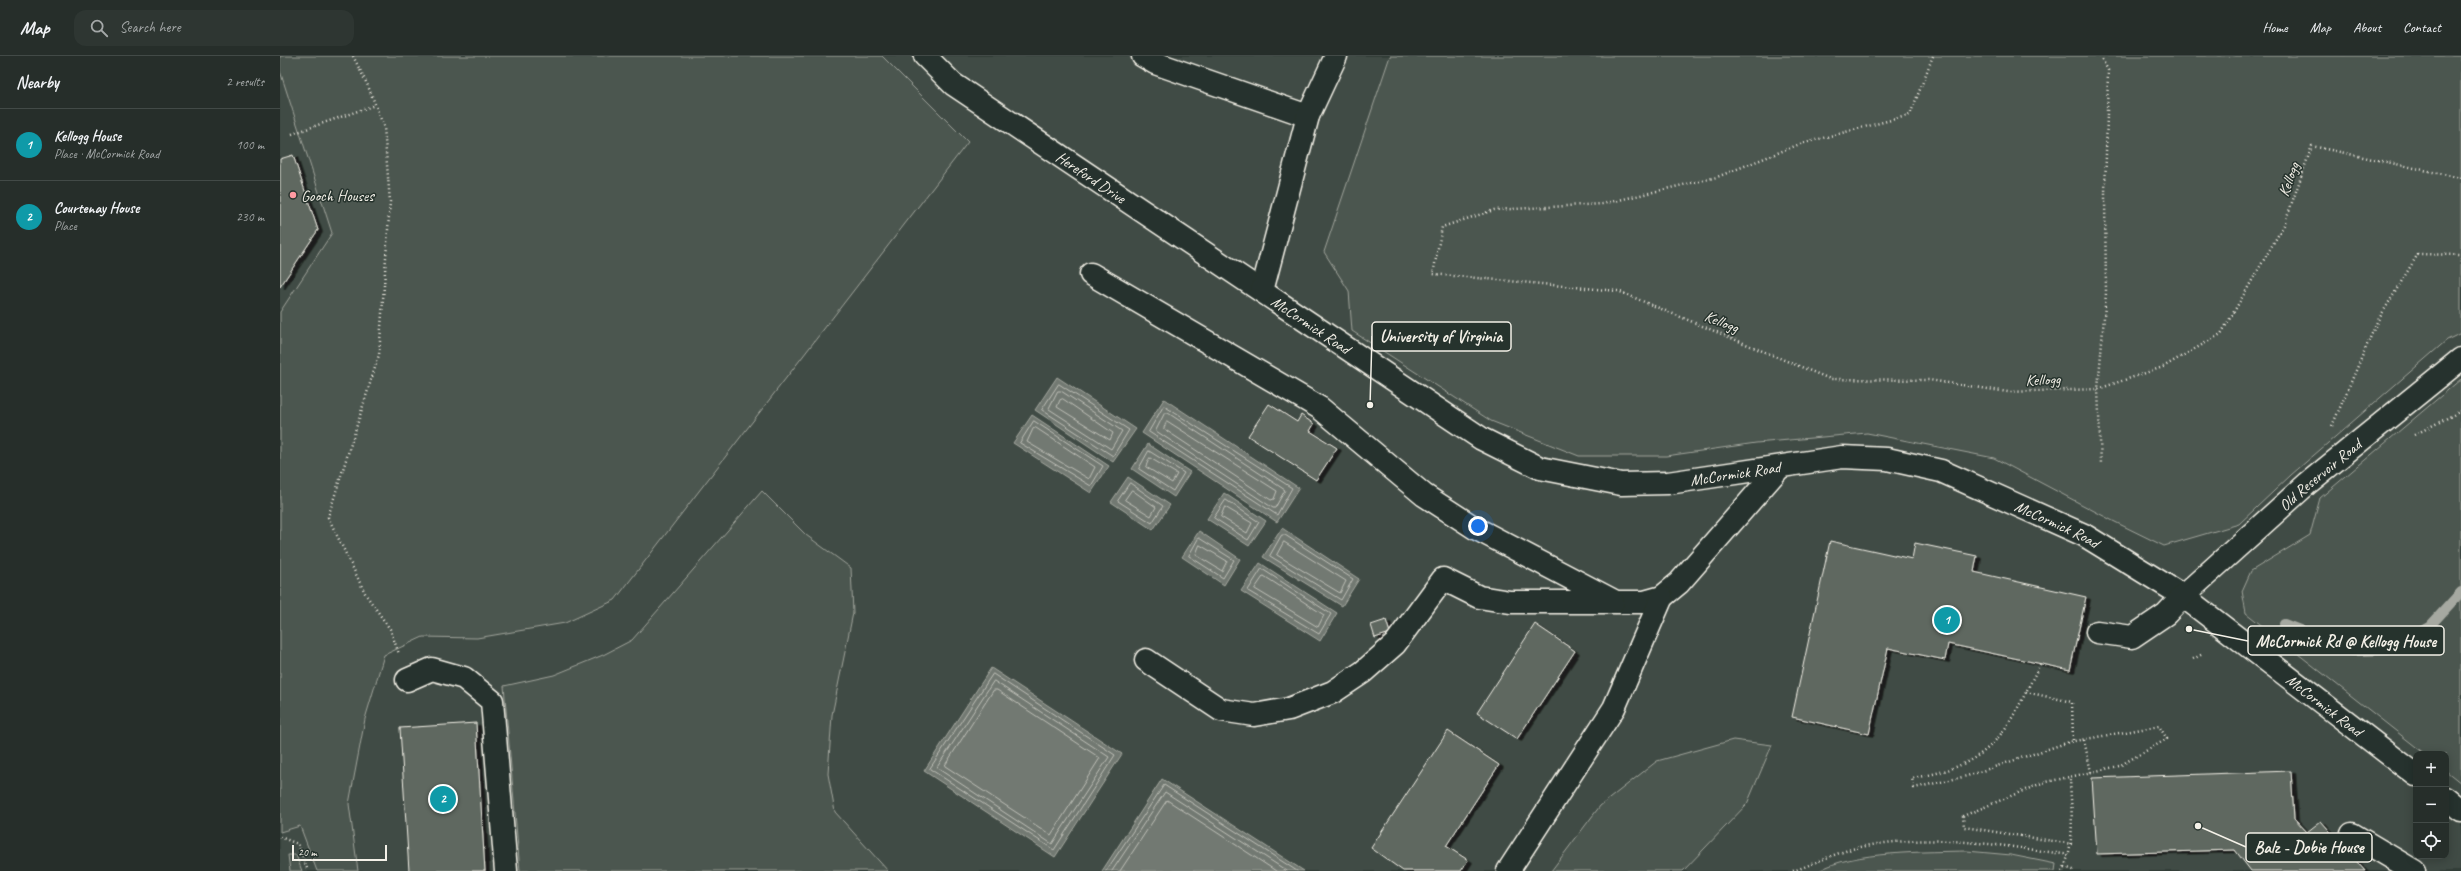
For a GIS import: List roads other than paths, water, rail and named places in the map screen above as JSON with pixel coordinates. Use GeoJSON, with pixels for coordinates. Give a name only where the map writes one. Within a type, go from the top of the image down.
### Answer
{"type":"FeatureCollection","features":[{"type":"Feature","properties":{"kind":"street","name":"Hereford Drive"},"geometry":{"type":"LineString","coordinates":[[925,56],[953,84],[1262,291]]}},
{"type":"Feature","properties":{"kind":"street"},"geometry":{"type":"LineString","coordinates":[[1143,56],[1155,63],[1308,116]]}},
{"type":"Feature","properties":{"kind":"street","name":"McCormick Road"},"geometry":{"type":"LineString","coordinates":[[1336,56],[1308,116],[1262,291],[1482,439],[1540,468],[1621,484],[1668,483],[1842,457],[1879,458],[1941,471],[2084,535],[2183,596],[2413,773]]}},
{"type":"Feature","properties":{"kind":"street"},"geometry":{"type":"LineString","coordinates":[[1091,274],[1320,408],[1424,495],[1475,528],[1616,602]]}},
{"type":"Feature","properties":{"kind":"street","name":"Old Reservoir Road"},"geometry":{"type":"LineString","coordinates":[[2097,632],[2132,637],[2166,614],[2183,596],[2308,483],[2461,359]]}},
{"type":"Feature","properties":{"kind":"street"},"geometry":{"type":"LineString","coordinates":[[1146,660],[1221,710],[1254,715],[1289,708],[1333,692],[1363,672],[1395,644],[1443,580],[1478,597],[1510,602],[1644,602],[1662,597],[1679,583],[1780,466]]}},
{"type":"Feature","properties":{"kind":"street"},"geometry":{"type":"LineString","coordinates":[[1508,871],[1614,708],[1662,597]]}},
{"type":"Feature","properties":{"kind":"street"},"geometry":{"type":"LineString","coordinates":[[407,680],[432,669],[464,678],[492,701],[506,871]]}},
{"type":"Feature","properties":{"kind":"street"},"geometry":{"type":"LineString","coordinates":[[2449,800],[2461,810]]}},
{"type":"Feature","properties":{"kind":"street"},"geometry":{"type":"LineString","coordinates":[[2352,834],[2414,871]]}},
{"type":"Feature","properties":{"kind":"water"},"geometry":{"type":"Polygon","coordinates":[[[1057,377],[1136,429],[1113,462],[1035,410],[1057,377]]]}},
{"type":"Feature","properties":{"kind":"water"},"geometry":{"type":"Polygon","coordinates":[[[1164,399],[1299,488],[1277,522],[1142,433],[1164,399]]]}},
{"type":"Feature","properties":{"kind":"water"},"geometry":{"type":"Polygon","coordinates":[[[1032,415],[1109,466],[1091,493],[1013,443],[1032,415]]]}},
{"type":"Feature","properties":{"kind":"water"},"geometry":{"type":"Polygon","coordinates":[[[1148,444],[1190,472],[1174,497],[1132,469],[1148,444]]]}},
{"type":"Feature","properties":{"kind":"water"},"geometry":{"type":"Polygon","coordinates":[[[1128,477],[1170,505],[1153,530],[1111,502],[1128,477]]]}},
{"type":"Feature","properties":{"kind":"water"},"geometry":{"type":"Polygon","coordinates":[[[1224,493],[1266,521],[1249,546],[1207,519],[1224,493]]]}},
{"type":"Feature","properties":{"kind":"water"},"geometry":{"type":"Polygon","coordinates":[[[1282,528],[1359,579],[1342,606],[1263,557],[1282,528]]]}},
{"type":"Feature","properties":{"kind":"water"},"geometry":{"type":"Polygon","coordinates":[[[1199,531],[1240,559],[1224,585],[1182,557],[1199,531]]]}},
{"type":"Feature","properties":{"kind":"water"},"geometry":{"type":"Polygon","coordinates":[[[1260,563],[1337,613],[1320,641],[1241,591],[1260,563]]]}},
{"type":"Feature","properties":{"kind":"water"},"geometry":{"type":"Polygon","coordinates":[[[991,668],[1122,754],[1055,857],[924,771],[991,668]]]}},
{"type":"Feature","properties":{"kind":"water"},"geometry":{"type":"Polygon","coordinates":[[[1162,779],[1304,871],[1102,871],[1162,779]]]}},
{"type":"Feature","properties":{"kind":"waterway"},"geometry":{"type":"LineString","coordinates":[[2284,624],[2354,651],[2387,650],[2429,627],[2461,592]]}},
{"type":"Feature","properties":{"kind":"place","name":"Gooch Houses"},"geometry":{"type":"Point","coordinates":[293,195]}},
{"type":"Feature","properties":{"kind":"place","name":"University of Virginia"},"geometry":{"type":"Point","coordinates":[1370,405]}},
{"type":"Feature","properties":{"kind":"place","name":"Kellogg House"},"geometry":{"type":"Point","coordinates":[1947,620]}},
{"type":"Feature","properties":{"kind":"place","name":"McCormick Rd @ Kellogg House"},"geometry":{"type":"Point","coordinates":[2189,629]}},
{"type":"Feature","properties":{"kind":"place","name":"Courtenay House"},"geometry":{"type":"Point","coordinates":[443,799]}},
{"type":"Feature","properties":{"kind":"place","name":"Balz - Dobie House"},"geometry":{"type":"Point","coordinates":[2198,826]}}]}
